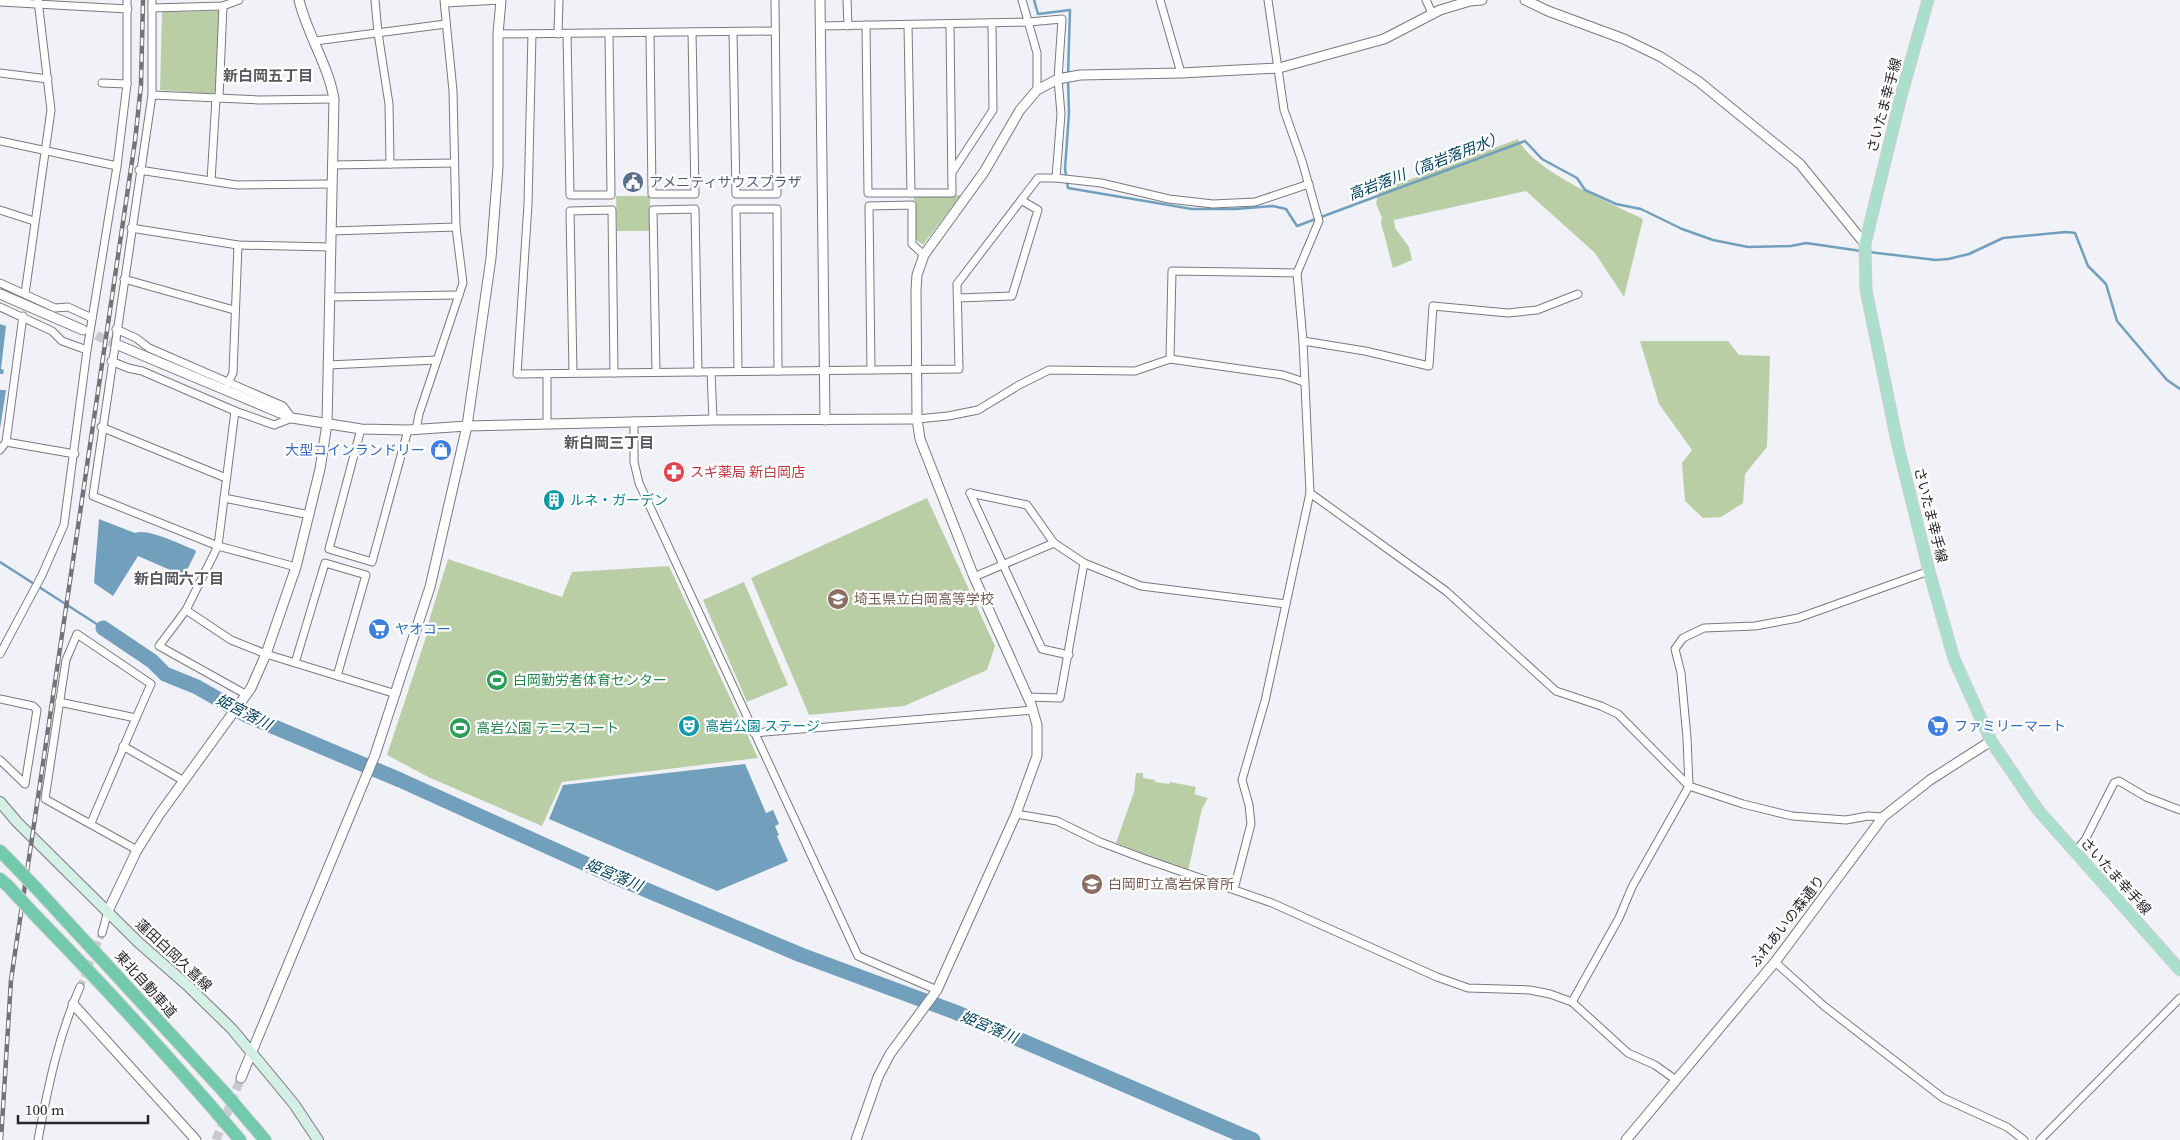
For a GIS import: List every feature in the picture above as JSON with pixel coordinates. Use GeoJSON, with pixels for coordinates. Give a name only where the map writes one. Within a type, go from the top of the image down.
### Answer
{"type":"FeatureCollection","features":[{"type":"Feature","properties":{"kind":"highway","name":"東北自動車道"},"geometry":{"type":"LineString","coordinates":[[0,851],[218,1085],[266,1140]]}},
{"type":"Feature","properties":{"kind":"highway"},"geometry":{"type":"LineString","coordinates":[[4,883],[73,954],[240,1140]]}},
{"type":"Feature","properties":{"kind":"main road","name":"さいたま幸手線"},"geometry":{"type":"LineString","coordinates":[[1928,0],[1901,96],[1865,244],[1866,290],[1898,446],[1929,570],[1954,659],[1991,741],[2038,810],[2180,970]]}},
{"type":"Feature","properties":{"kind":"main road","name":"蓮田白岡久喜線"},"geometry":{"type":"LineString","coordinates":[[0,802],[16,822],[138,942],[212,1008],[251,1050],[294,1104],[318,1140]]}},
{"type":"Feature","properties":{"kind":"street"},"geometry":{"type":"LineString","coordinates":[[0,654],[42,575],[64,525],[87,350],[117,166],[127,84],[127,0]]}},
{"type":"Feature","properties":{"kind":"street"},"geometry":{"type":"LineString","coordinates":[[152,0],[152,95],[101,427],[93,496],[218,546],[296,567]]}},
{"type":"Feature","properties":{"kind":"street"},"geometry":{"type":"LineString","coordinates":[[152,8],[223,6],[239,0]]}},
{"type":"Feature","properties":{"kind":"street"},"geometry":{"type":"LineString","coordinates":[[102,933],[108,912],[137,850],[184,781],[247,695],[266,654],[296,567],[320,469],[327,424],[334,99],[330,79],[303,15],[300,0]]}},
{"type":"Feature","properties":{"kind":"street"},"geometry":{"type":"LineString","coordinates":[[375,0],[389,104],[390,164]]}},
{"type":"Feature","properties":{"kind":"street"},"geometry":{"type":"LineString","coordinates":[[241,1078],[375,755],[430,588],[467,426],[491,258],[498,168],[498,34],[501,0],[444,1],[453,91],[456,226],[463,283],[412,430],[372,562],[329,549],[361,429]]}},
{"type":"Feature","properties":{"kind":"street"},"geometry":{"type":"LineString","coordinates":[[558,34],[559,0]]}},
{"type":"Feature","properties":{"kind":"street"},"geometry":{"type":"LineString","coordinates":[[733,32],[736,194],[777,194],[775,0]]}},
{"type":"Feature","properties":{"kind":"street"},"geometry":{"type":"LineString","coordinates":[[820,0],[826,420]]}},
{"type":"Feature","properties":{"kind":"street"},"geometry":{"type":"LineString","coordinates":[[847,0],[848,26]]}},
{"type":"Feature","properties":{"kind":"street"},"geometry":{"type":"LineString","coordinates":[[1022,0],[1037,53],[1037,90]]}},
{"type":"Feature","properties":{"kind":"street"},"geometry":{"type":"LineString","coordinates":[[1160,0],[1181,73]]}},
{"type":"Feature","properties":{"kind":"street"},"geometry":{"type":"LineString","coordinates":[[1234,890],[1251,824],[1249,805],[1242,780],[1265,701],[1310,493],[1303,341],[1297,273],[1319,221],[1309,184],[1284,110],[1268,0]]}},
{"type":"Feature","properties":{"kind":"street"},"geometry":{"type":"LineString","coordinates":[[1426,0],[1432,13]]}},
{"type":"Feature","properties":{"kind":"street"},"geometry":{"type":"LineString","coordinates":[[856,1140],[878,1077],[890,1054],[937,990],[1016,814],[1037,756],[1036,725],[1028,696],[974,577],[920,439],[917,419],[916,290],[917,275],[924,254],[984,172],[1020,110],[1037,90],[1058,79],[1080,75],[1181,73],[1278,68],[1384,39],[1432,13],[1470,1],[1482,0]]}},
{"type":"Feature","properties":{"kind":"street"},"geometry":{"type":"LineString","coordinates":[[1519,0],[1525,0],[1548,11],[1624,39],[1661,57],[1698,81],[1800,164],[1865,244]]}},
{"type":"Feature","properties":{"kind":"street"},"geometry":{"type":"LineString","coordinates":[[0,2],[38,2],[128,9]]}},
{"type":"Feature","properties":{"kind":"street"},"geometry":{"type":"LineString","coordinates":[[25,294],[51,110],[38,2]]}},
{"type":"Feature","properties":{"kind":"street"},"geometry":{"type":"LineString","coordinates":[[211,181],[223,6]]}},
{"type":"Feature","properties":{"kind":"street"},"geometry":{"type":"LineString","coordinates":[[821,26],[1029,22],[1062,19],[1058,79],[1061,114],[1056,178]]}},
{"type":"Feature","properties":{"kind":"street"},"geometry":{"type":"LineString","coordinates":[[952,171],[993,110],[992,23]]}},
{"type":"Feature","properties":{"kind":"street"},"geometry":{"type":"LineString","coordinates":[[315,41],[446,24]]}},
{"type":"Feature","properties":{"kind":"street"},"geometry":{"type":"LineString","coordinates":[[866,25],[868,193],[952,193],[950,24]]}},
{"type":"Feature","properties":{"kind":"street"},"geometry":{"type":"LineString","coordinates":[[908,25],[911,193]]}},
{"type":"Feature","properties":{"kind":"street"},"geometry":{"type":"LineString","coordinates":[[498,34],[775,31]]}},
{"type":"Feature","properties":{"kind":"street"},"geometry":{"type":"LineString","coordinates":[[650,33],[652,194],[695,194],[692,32]]}},
{"type":"Feature","properties":{"kind":"street"},"geometry":{"type":"LineString","coordinates":[[567,34],[570,195],[612,195],[609,33]]}},
{"type":"Feature","properties":{"kind":"street"},"geometry":{"type":"LineString","coordinates":[[532,34],[528,204],[517,374],[959,369],[957,284],[1038,178],[1100,182],[1169,199],[1213,204],[1255,202],[1309,184]]}},
{"type":"Feature","properties":{"kind":"street"},"geometry":{"type":"LineString","coordinates":[[0,73],[48,79]]}},
{"type":"Feature","properties":{"kind":"street"},"geometry":{"type":"LineString","coordinates":[[102,83],[127,84]]}},
{"type":"Feature","properties":{"kind":"street"},"geometry":{"type":"LineString","coordinates":[[152,95],[217,98],[334,99]]}},
{"type":"Feature","properties":{"kind":"street"},"geometry":{"type":"LineString","coordinates":[[0,141],[117,166]]}},
{"type":"Feature","properties":{"kind":"street"},"geometry":{"type":"LineString","coordinates":[[332,165],[454,162]]}},
{"type":"Feature","properties":{"kind":"street"},"geometry":{"type":"LineString","coordinates":[[139,170],[237,185],[332,184]]}},
{"type":"Feature","properties":{"kind":"street"},"geometry":{"type":"LineString","coordinates":[[958,298],[1012,296],[1038,210],[1021,200]]}},
{"type":"Feature","properties":{"kind":"street"},"geometry":{"type":"LineString","coordinates":[[871,370],[868,206],[912,205],[912,244],[924,254]]}},
{"type":"Feature","properties":{"kind":"street"},"geometry":{"type":"LineString","coordinates":[[656,372],[653,210],[695,209],[698,372]]}},
{"type":"Feature","properties":{"kind":"street"},"geometry":{"type":"LineString","coordinates":[[738,371],[736,209],[777,209],[778,371]]}},
{"type":"Feature","properties":{"kind":"street"},"geometry":{"type":"LineString","coordinates":[[0,210],[34,221]]}},
{"type":"Feature","properties":{"kind":"street"},"geometry":{"type":"LineString","coordinates":[[573,374],[570,211],[612,210],[614,373]]}},
{"type":"Feature","properties":{"kind":"street"},"geometry":{"type":"LineString","coordinates":[[330,231],[456,226]]}},
{"type":"Feature","properties":{"kind":"street"},"geometry":{"type":"LineString","coordinates":[[131,228],[238,245],[330,246]]}},
{"type":"Feature","properties":{"kind":"street"},"geometry":{"type":"LineString","coordinates":[[228,383],[233,373],[238,245]]}},
{"type":"Feature","properties":{"kind":"street"},"geometry":{"type":"LineString","coordinates":[[1170,359],[1172,271],[1297,273]]}},
{"type":"Feature","properties":{"kind":"street"},"geometry":{"type":"LineString","coordinates":[[124,279],[234,310]]}},
{"type":"Feature","properties":{"kind":"street"},"geometry":{"type":"LineString","coordinates":[[0,283],[55,308],[68,307],[92,318]]}},
{"type":"Feature","properties":{"kind":"street"},"geometry":{"type":"LineString","coordinates":[[0,294],[83,330]]}},
{"type":"Feature","properties":{"kind":"street"},"geometry":{"type":"LineString","coordinates":[[1303,341],[1428,366],[1433,306],[1508,313],[1537,310],[1578,294]]}},
{"type":"Feature","properties":{"kind":"street"},"geometry":{"type":"LineString","coordinates":[[330,297],[460,295]]}},
{"type":"Feature","properties":{"kind":"street"},"geometry":{"type":"LineString","coordinates":[[0,307],[52,331],[62,341],[87,350]]}},
{"type":"Feature","properties":{"kind":"street"},"geometry":{"type":"LineString","coordinates":[[0,450],[6,442],[23,316]]}},
{"type":"Feature","properties":{"kind":"street"},"geometry":{"type":"LineString","coordinates":[[116,329],[136,338],[149,348],[283,406],[292,418]]}},
{"type":"Feature","properties":{"kind":"street"},"geometry":{"type":"LineString","coordinates":[[118,345],[292,418],[361,429],[412,430],[467,426],[634,421],[917,419],[948,416],[978,410],[1019,385],[1049,370],[1135,370],[1170,359],[1283,375],[1304,382]]}},
{"type":"Feature","properties":{"kind":"street"},"geometry":{"type":"LineString","coordinates":[[328,365],[437,360]]}},
{"type":"Feature","properties":{"kind":"street"},"geometry":{"type":"LineString","coordinates":[[112,361],[128,368],[142,371],[235,411],[274,425],[292,418]]}},
{"type":"Feature","properties":{"kind":"street"},"geometry":{"type":"LineString","coordinates":[[711,372],[713,420]]}},
{"type":"Feature","properties":{"kind":"street"},"geometry":{"type":"LineString","coordinates":[[547,374],[547,424]]}},
{"type":"Feature","properties":{"kind":"street"},"geometry":{"type":"LineString","coordinates":[[235,411],[218,546],[186,610],[159,646],[247,695]]}},
{"type":"Feature","properties":{"kind":"street"},"geometry":{"type":"LineString","coordinates":[[634,421],[634,462],[638,483],[858,956],[937,990]]}},
{"type":"Feature","properties":{"kind":"street"},"geometry":{"type":"LineString","coordinates":[[101,427],[226,478]]}},
{"type":"Feature","properties":{"kind":"street"},"geometry":{"type":"LineString","coordinates":[[6,442],[74,454]]}},
{"type":"Feature","properties":{"kind":"street"},"geometry":{"type":"LineString","coordinates":[[1069,656],[1042,649],[970,493],[1027,505],[1054,543],[1084,563],[1141,586],[1286,604]]}},
{"type":"Feature","properties":{"kind":"street"},"geometry":{"type":"LineString","coordinates":[[1310,493],[1446,591],[1556,691],[1601,706],[1618,714],[1689,786],[1743,804],[1792,816],[1846,820],[1868,816],[1883,817]]}},
{"type":"Feature","properties":{"kind":"street"},"geometry":{"type":"LineString","coordinates":[[224,498],[310,515]]}},
{"type":"Feature","properties":{"kind":"street"},"geometry":{"type":"LineString","coordinates":[[974,577],[1054,543]]}},
{"type":"Feature","properties":{"kind":"street"},"geometry":{"type":"LineString","coordinates":[[295,663],[325,563],[366,575],[337,676]]}},
{"type":"Feature","properties":{"kind":"street"},"geometry":{"type":"LineString","coordinates":[[1028,696],[1060,698],[1069,656],[1084,563]]}},
{"type":"Feature","properties":{"kind":"street"},"geometry":{"type":"LineString","coordinates":[[1572,1002],[1619,918],[1632,887],[1689,786],[1687,738],[1680,673],[1675,649],[1683,638],[1704,628],[1755,626],[1798,618],[1929,570]]}},
{"type":"Feature","properties":{"kind":"street"},"geometry":{"type":"LineString","coordinates":[[186,610],[231,640],[266,654],[396,694]]}},
{"type":"Feature","properties":{"kind":"street"},"geometry":{"type":"LineString","coordinates":[[91,823],[151,684],[77,634],[66,660],[45,799],[137,850]]}},
{"type":"Feature","properties":{"kind":"street"},"geometry":{"type":"LineString","coordinates":[[0,699],[33,706],[37,710],[25,784],[0,760]]}},
{"type":"Feature","properties":{"kind":"street"},"geometry":{"type":"LineString","coordinates":[[59,702],[136,718]]}},
{"type":"Feature","properties":{"kind":"street"},"geometry":{"type":"LineString","coordinates":[[754,733],[1033,710]]}},
{"type":"Feature","properties":{"kind":"street","name":"ふれあいの森通り"},"geometry":{"type":"LineString","coordinates":[[1626,1140],[1774,962],[1883,817],[1930,780],[1991,741]]}},
{"type":"Feature","properties":{"kind":"street"},"geometry":{"type":"LineString","coordinates":[[123,746],[184,781]]}},
{"type":"Feature","properties":{"kind":"street"},"geometry":{"type":"LineString","coordinates":[[2075,852],[2085,840],[2114,783],[2119,781],[2146,797],[2180,810]]}},
{"type":"Feature","properties":{"kind":"street"},"geometry":{"type":"LineString","coordinates":[[1016,814],[1058,821],[1118,849],[1272,903],[1437,977],[1468,988],[1530,990],[1550,994],[1572,1002],[1628,1053],[1655,1065],[1676,1080]]}},
{"type":"Feature","properties":{"kind":"street"},"geometry":{"type":"LineString","coordinates":[[1774,962],[1824,1006],[1943,1098],[2007,1126],[2024,1140]]}},
{"type":"Feature","properties":{"kind":"street"},"geometry":{"type":"LineString","coordinates":[[38,1140],[52,1067],[65,1021],[80,987]]}},
{"type":"Feature","properties":{"kind":"street"},"geometry":{"type":"LineString","coordinates":[[2040,1140],[2180,998]]}},
{"type":"Feature","properties":{"kind":"street"},"geometry":{"type":"LineString","coordinates":[[72,1004],[196,1140]]}},
{"type":"Feature","properties":{"kind":"green space"},"geometry":{"type":"Polygon","coordinates":[[[219,11],[216,94],[160,90],[162,12],[219,11]]]}},
{"type":"Feature","properties":{"kind":"green space"},"geometry":{"type":"Polygon","coordinates":[[[1518,139],[1526,151],[1555,174],[1643,219],[1624,297],[1595,253],[1526,191],[1394,220],[1395,228],[1409,247],[1412,260],[1393,268],[1381,223],[1382,218],[1376,203],[1379,191],[1518,139]]]}},
{"type":"Feature","properties":{"kind":"green space"},"geometry":{"type":"Polygon","coordinates":[[[961,195],[923,245],[915,239],[914,197],[961,195]]]}},
{"type":"Feature","properties":{"kind":"green space"},"geometry":{"type":"Polygon","coordinates":[[[616,196],[650,196],[650,231],[617,231],[616,196]]]}},
{"type":"Feature","properties":{"kind":"green space"},"geometry":{"type":"Polygon","coordinates":[[[1640,341],[1728,341],[1739,355],[1770,356],[1767,447],[1745,474],[1743,503],[1721,517],[1703,518],[1685,501],[1682,463],[1692,450],[1659,404],[1640,341]]]}},
{"type":"Feature","properties":{"kind":"green space"},"geometry":{"type":"Polygon","coordinates":[[[927,498],[995,646],[987,670],[904,706],[809,715],[751,578],[927,498]]]}},
{"type":"Feature","properties":{"kind":"green space"},"geometry":{"type":"Polygon","coordinates":[[[448,559],[562,597],[572,572],[669,566],[758,758],[562,782],[542,826],[428,777],[387,755],[429,628],[428,624],[448,559]]]}},
{"type":"Feature","properties":{"kind":"green space"},"geometry":{"type":"Polygon","coordinates":[[[744,582],[788,685],[747,702],[703,600],[744,582]]]}},
{"type":"Feature","properties":{"kind":"green space"},"geometry":{"type":"Polygon","coordinates":[[[1136,773],[1143,773],[1143,778],[1155,780],[1155,782],[1169,784],[1170,782],[1196,787],[1194,794],[1208,798],[1202,809],[1188,871],[1116,843],[1134,792],[1136,773]]]}},
{"type":"Feature","properties":{"kind":"water"},"geometry":{"type":"Polygon","coordinates":[[[0,324],[6,326],[1,369],[4,370],[3,374],[0,374],[0,324]]]}},
{"type":"Feature","properties":{"kind":"water"},"geometry":{"type":"Polygon","coordinates":[[[0,390],[6,390],[0,429],[0,390]]]}},
{"type":"Feature","properties":{"kind":"water"},"geometry":{"type":"Polygon","coordinates":[[[99,519],[135,533],[148,533],[165,538],[196,552],[184,576],[138,556],[113,596],[94,583],[99,519]]]}},
{"type":"Feature","properties":{"kind":"water"},"geometry":{"type":"Polygon","coordinates":[[[745,764],[766,813],[773,810],[779,824],[775,826],[779,835],[777,836],[788,861],[717,891],[549,819],[563,785],[745,764]]]}},
{"type":"Feature","properties":{"kind":"waterway","name":"高岩落川（高岩落用水）"},"geometry":{"type":"LineString","coordinates":[[1034,0],[1038,14],[1070,10],[1068,75]]}},
{"type":"Feature","properties":{"kind":"waterway","name":"高岩落川（高岩落用水）"},"geometry":{"type":"LineString","coordinates":[[1068,80],[1069,113],[1065,169],[1068,188],[1192,209],[1236,209],[1273,206],[1286,209],[1297,226],[1525,141],[1542,159],[1577,178],[1585,190],[1616,204],[1641,209],[1682,229],[1713,240],[1748,247],[1791,246],[1806,243],[1861,251]]}},
{"type":"Feature","properties":{"kind":"waterway","name":"高岩落川（高岩落用水）"},"geometry":{"type":"LineString","coordinates":[[1869,252],[1936,260],[1948,259],[1969,254],[2003,238],[2066,232],[2075,233],[2088,266],[2106,284],[2117,321],[2167,380],[2180,389]]}},
{"type":"Feature","properties":{"kind":"waterway","name":"姫宮落川"},"geometry":{"type":"LineString","coordinates":[[0,562],[103,628]]}},
{"type":"Feature","properties":{"kind":"waterway","name":"姫宮落川"},"geometry":{"type":"LineString","coordinates":[[103,628],[152,661],[165,674],[197,687],[246,715],[400,780],[606,873],[801,955],[955,1012],[1253,1140]]}},
{"type":"Feature","properties":{"kind":"waterway","name":"姫宮落川"},"geometry":{"type":"LineString","coordinates":[[152,661],[155,656]]}},
{"type":"Feature","properties":{"kind":"tunnel"},"geometry":{"type":"LineString","coordinates":[[84,330],[118,345]]}},
{"type":"Feature","properties":{"kind":"tunnel"},"geometry":{"type":"LineString","coordinates":[[80,987],[102,933]]}},
{"type":"Feature","properties":{"kind":"tunnel"},"geometry":{"type":"LineString","coordinates":[[216,1140],[241,1078]]}},
{"type":"Feature","properties":{"kind":"railway"},"geometry":{"type":"LineString","coordinates":[[1,1140],[11,980],[135,141],[141,85],[143,0]]}},
{"type":"Feature","properties":{"kind":"place","name":"アメニティサウスプラザ"},"geometry":{"type":"Point","coordinates":[633,182]}},
{"type":"Feature","properties":{"kind":"place","name":"大型コインランドリー"},"geometry":{"type":"Point","coordinates":[441,450]}},
{"type":"Feature","properties":{"kind":"place","name":"スギ薬局 新白岡店"},"geometry":{"type":"Point","coordinates":[674,472]}},
{"type":"Feature","properties":{"kind":"place","name":"ルネ・ガーデン"},"geometry":{"type":"Point","coordinates":[554,500]}},
{"type":"Feature","properties":{"kind":"place","name":"埼玉県立白岡高等学校"},"geometry":{"type":"Point","coordinates":[838,599]}},
{"type":"Feature","properties":{"kind":"place","name":"ヤオコー"},"geometry":{"type":"Point","coordinates":[379,629]}},
{"type":"Feature","properties":{"kind":"place","name":"白岡勤労者体育センター"},"geometry":{"type":"Point","coordinates":[497,680]}},
{"type":"Feature","properties":{"kind":"place","name":"高岩公園 ステージ"},"geometry":{"type":"Point","coordinates":[689,726]}},
{"type":"Feature","properties":{"kind":"place","name":"ファミリーマート"},"geometry":{"type":"Point","coordinates":[1938,726]}},
{"type":"Feature","properties":{"kind":"place","name":"高岩公園 テニスコート"},"geometry":{"type":"Point","coordinates":[460,728]}},
{"type":"Feature","properties":{"kind":"place","name":"白岡町立高岩保育所"},"geometry":{"type":"Point","coordinates":[1092,884]}},
{"type":"Feature","properties":{"kind":"district","name":"新白岡五丁目"},"geometry":{"type":"Point","coordinates":[268,76]}},
{"type":"Feature","properties":{"kind":"district","name":"新白岡三丁目"},"geometry":{"type":"Point","coordinates":[609,443]}},
{"type":"Feature","properties":{"kind":"district","name":"新白岡六丁目"},"geometry":{"type":"Point","coordinates":[179,579]}}]}
